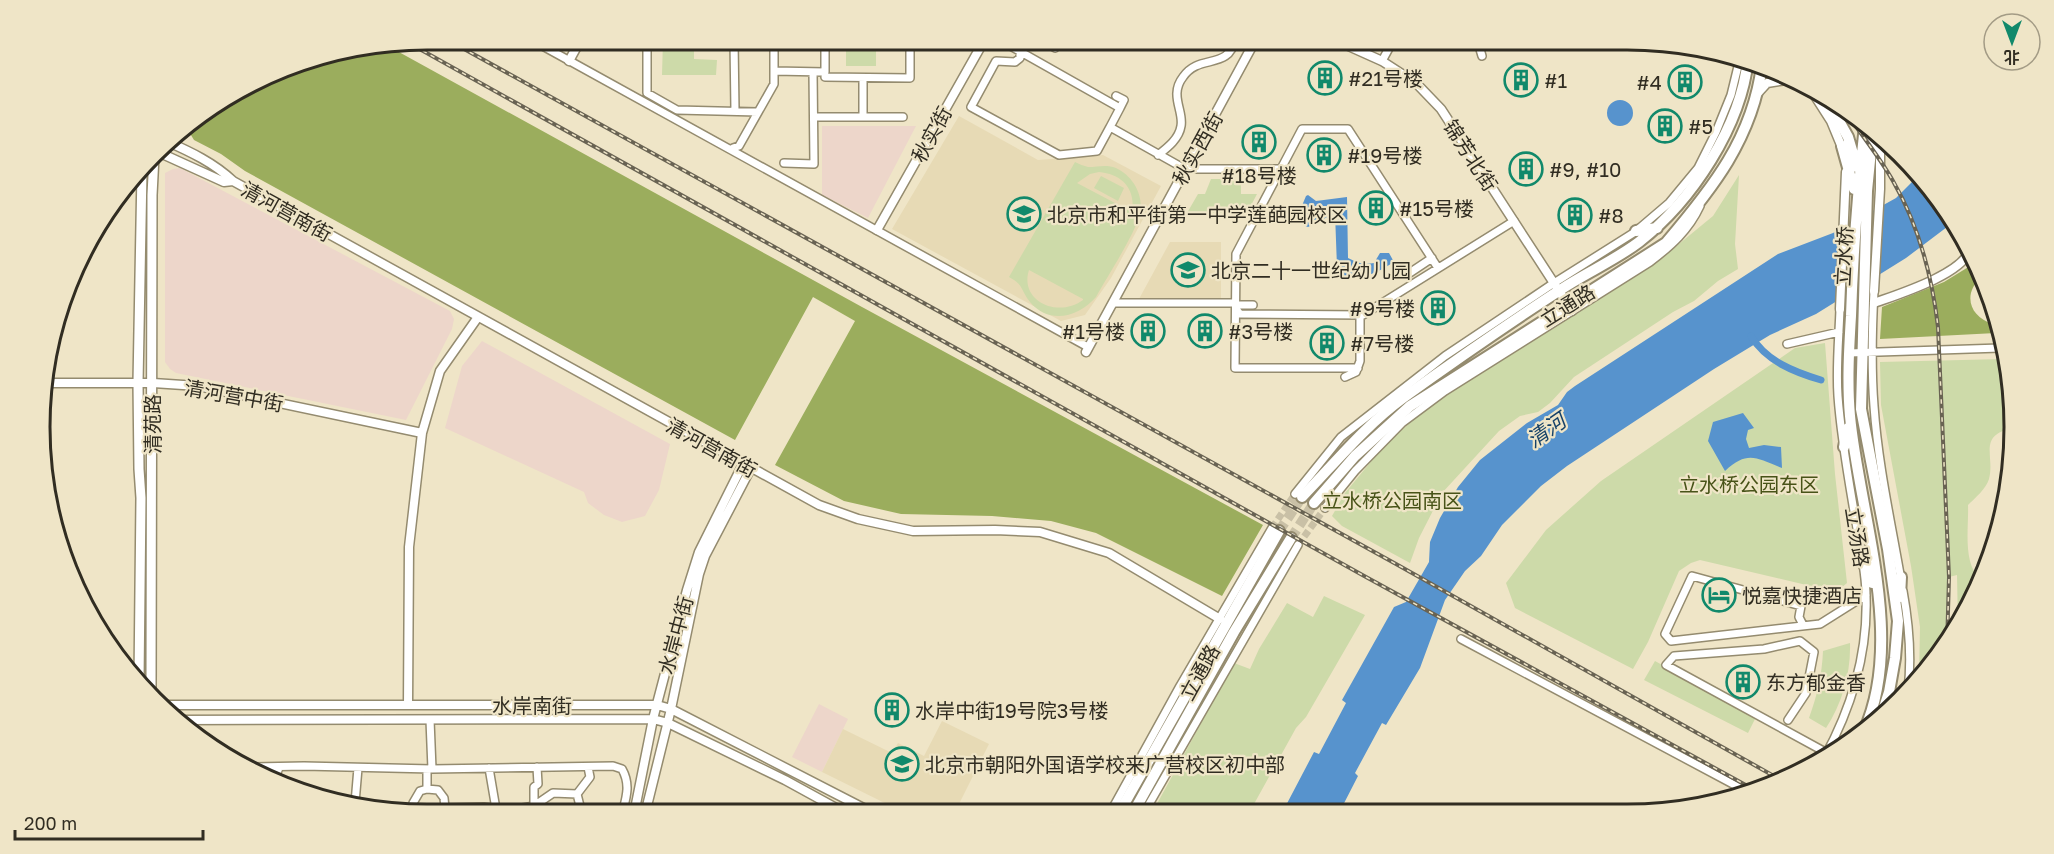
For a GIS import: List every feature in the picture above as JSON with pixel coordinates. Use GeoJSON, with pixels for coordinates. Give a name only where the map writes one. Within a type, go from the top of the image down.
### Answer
{"type":"FeatureCollection","features":[{"type":"Feature","properties":{"kind":"main road","name":"立通路"},"geometry":{"type":"LineString","coordinates":[[1298,495],[1365,430],[1402,400],[1556,287],[1636,244],[1657,228],[1699,181],[1737,110],[1746,69]]}},
{"type":"Feature","properties":{"kind":"main road","name":"立通路"},"geometry":{"type":"LineString","coordinates":[[1314,503],[1355,456],[1410,406],[1570,308],[1666,243],[1706,194],[1737,147],[1753,109],[1760,74]]}},
{"type":"Feature","properties":{"kind":"main road"},"geometry":{"type":"LineString","coordinates":[[1833,111],[1848,137],[1864,176]]}},
{"type":"Feature","properties":{"kind":"main road"},"geometry":{"type":"LineString","coordinates":[[1864,176],[1865,134]]}},
{"type":"Feature","properties":{"kind":"main road"},"geometry":{"type":"LineString","coordinates":[[1864,176],[1871,139]]}},
{"type":"Feature","properties":{"kind":"main road"},"geometry":{"type":"LineString","coordinates":[[1842,146],[1851,202]]}},
{"type":"Feature","properties":{"kind":"main road"},"geometry":{"type":"LineString","coordinates":[[1851,202],[1880,147]]}},
{"type":"Feature","properties":{"kind":"main road","name":"清苑路"},"geometry":{"type":"LineString","coordinates":[[151,685],[153,167]]}},
{"type":"Feature","properties":{"kind":"main road","name":"立水桥"},"geometry":{"type":"LineString","coordinates":[[1863,297],[1867,191],[1864,176]]}},
{"type":"Feature","properties":{"kind":"main road","name":"清苑路"},"geometry":{"type":"LineString","coordinates":[[139,671],[141,498],[138,469],[138,383],[142,179]]}},
{"type":"Feature","properties":{"kind":"main road","name":"立水桥"},"geometry":{"type":"LineString","coordinates":[[1851,202],[1851,302]]}},
{"type":"Feature","properties":{"kind":"main road"},"geometry":{"type":"LineString","coordinates":[[1636,231],[1657,228]]}},
{"type":"Feature","properties":{"kind":"main road","name":"立汤路"},"geometry":{"type":"LineString","coordinates":[[1863,297],[1867,353],[1861,409],[1891,566],[1898,621],[1895,658],[1886,701]]}},
{"type":"Feature","properties":{"kind":"main road","name":"立汤路"},"geometry":{"type":"LineString","coordinates":[[1851,302],[1850,416],[1878,596],[1880,636],[1878,685],[1868,717]]}},
{"type":"Feature","properties":{"kind":"main road"},"geometry":{"type":"LineString","coordinates":[[1379,419],[1392,397]]}},
{"type":"Feature","properties":{"kind":"main road"},"geometry":{"type":"LineString","coordinates":[[1844,447],[1850,416]]}},
{"type":"Feature","properties":{"kind":"main road"},"geometry":{"type":"LineString","coordinates":[[1871,457],[1883,472]]}},
{"type":"Feature","properties":{"kind":"main road","name":"立通路"},"geometry":{"type":"LineString","coordinates":[[1123,804],[1276,530]]}},
{"type":"Feature","properties":{"kind":"main road","name":"立通路"},"geometry":{"type":"LineString","coordinates":[[1138,804],[1234,632],[1294,542]]}},
{"type":"Feature","properties":{"kind":"main road"},"geometry":{"type":"LineString","coordinates":[[1863,561],[1878,596]]}},
{"type":"Feature","properties":{"kind":"main road"},"geometry":{"type":"LineString","coordinates":[[1898,621],[1901,577]]}},
{"type":"Feature","properties":{"kind":"main road"},"geometry":{"type":"LineString","coordinates":[[1166,773],[1170,748]]}},
{"type":"Feature","properties":{"kind":"street"},"geometry":{"type":"LineString","coordinates":[[550,50],[877,230],[1087,349]]}},
{"type":"Feature","properties":{"kind":"street"},"geometry":{"type":"LineString","coordinates":[[569,61],[575,50]]}},
{"type":"Feature","properties":{"kind":"street"},"geometry":{"type":"LineString","coordinates":[[647,50],[647,93],[677,110],[758,112]]}},
{"type":"Feature","properties":{"kind":"street"},"geometry":{"type":"LineString","coordinates":[[734,50],[735,111]]}},
{"type":"Feature","properties":{"kind":"street"},"geometry":{"type":"LineString","coordinates":[[732,150],[739,146],[774,84],[774,50]]}},
{"type":"Feature","properties":{"kind":"street"},"geometry":{"type":"LineString","coordinates":[[825,50],[825,74]]}},
{"type":"Feature","properties":{"kind":"street"},"geometry":{"type":"LineString","coordinates":[[774,71],[863,78],[910,78],[910,50]]}},
{"type":"Feature","properties":{"kind":"street","name":"秋实街"},"geometry":{"type":"LineString","coordinates":[[877,230],[979,50]]}},
{"type":"Feature","properties":{"kind":"street"},"geometry":{"type":"LineString","coordinates":[[1019,50],[1020,58],[1015,62],[996,61],[971,107],[1059,155],[1097,151],[1124,100],[1116,96]]}},
{"type":"Feature","properties":{"kind":"street"},"geometry":{"type":"LineString","coordinates":[[1026,50],[1120,108]]}},
{"type":"Feature","properties":{"kind":"street"},"geometry":{"type":"LineString","coordinates":[[1158,155],[1171,145],[1182,124],[1177,93],[1182,77],[1196,64],[1225,58],[1232,50]]}},
{"type":"Feature","properties":{"kind":"street","name":"秋实西街"},"geometry":{"type":"LineString","coordinates":[[1087,349],[1250,50]]}},
{"type":"Feature","properties":{"kind":"street","name":"锦芳北街"},"geometry":{"type":"LineString","coordinates":[[1358,50],[1382,61],[1416,83],[1441,109],[1570,308]]}},
{"type":"Feature","properties":{"kind":"street"},"geometry":{"type":"LineString","coordinates":[[1382,61],[1388,50]]}},
{"type":"Feature","properties":{"kind":"street"},"geometry":{"type":"LineString","coordinates":[[1480,50],[1482,56]]}},
{"type":"Feature","properties":{"kind":"street"},"geometry":{"type":"LineString","coordinates":[[1298,495],[1341,437],[1445,356],[1556,287],[1636,231],[1669,203],[1698,168],[1731,95],[1738,66]]}},
{"type":"Feature","properties":{"kind":"street"},"geometry":{"type":"LineString","coordinates":[[784,163],[814,164],[813,74]]}},
{"type":"Feature","properties":{"kind":"street"},"geometry":{"type":"LineString","coordinates":[[863,78],[863,117]]}},
{"type":"Feature","properties":{"kind":"street"},"geometry":{"type":"LineString","coordinates":[[1756,95],[1767,84],[1779,81]]}},
{"type":"Feature","properties":{"kind":"street"},"geometry":{"type":"LineString","coordinates":[[1819,102],[1831,121],[1842,146]]}},
{"type":"Feature","properties":{"kind":"street"},"geometry":{"type":"LineString","coordinates":[[814,117],[903,117]]}},
{"type":"Feature","properties":{"kind":"street"},"geometry":{"type":"LineString","coordinates":[[1110,128],[1185,169],[1281,169]]}},
{"type":"Feature","properties":{"kind":"street"},"geometry":{"type":"LineString","coordinates":[[1358,368],[1235,368],[1236,254],[1302,129],[1348,129],[1438,268]]}},
{"type":"Feature","properties":{"kind":"street","name":"清河营南街"},"geometry":{"type":"LineString","coordinates":[[175,146],[211,163],[233,181],[819,505],[876,524],[913,531],[1040,532],[1109,553],[1220,619]]}},
{"type":"Feature","properties":{"kind":"street","name":"立水桥"},"geometry":{"type":"LineString","coordinates":[[1874,291],[1880,147]]}},
{"type":"Feature","properties":{"kind":"street","name":"清河营南街"},"geometry":{"type":"LineString","coordinates":[[165,155],[224,182],[233,181]]}},
{"type":"Feature","properties":{"kind":"street","name":"立水桥"},"geometry":{"type":"LineString","coordinates":[[1840,309],[1851,202]]}},
{"type":"Feature","properties":{"kind":"street"},"geometry":{"type":"LineString","coordinates":[[1113,303],[1360,315],[1514,221]]}},
{"type":"Feature","properties":{"kind":"street"},"geometry":{"type":"LineString","coordinates":[[1408,273],[1432,258]]}},
{"type":"Feature","properties":{"kind":"street"},"geometry":{"type":"LineString","coordinates":[[1874,303],[1927,283],[1955,267],[1965,258]]}},
{"type":"Feature","properties":{"kind":"street","name":"立汤路"},"geometry":{"type":"LineString","coordinates":[[1874,291],[1867,353],[1883,472],[1910,628],[1909,678]]}},
{"type":"Feature","properties":{"kind":"street"},"geometry":{"type":"LineString","coordinates":[[1237,308],[1253,305]]}},
{"type":"Feature","properties":{"kind":"street"},"geometry":{"type":"LineString","coordinates":[[1237,308],[1240,327]]}},
{"type":"Feature","properties":{"kind":"street"},"geometry":{"type":"LineString","coordinates":[[1325,508],[1355,471],[1402,423],[1445,391],[1570,308]]}},
{"type":"Feature","properties":{"kind":"street","name":"立汤路"},"geometry":{"type":"LineString","coordinates":[[1832,744],[1839,732],[1857,682],[1863,649],[1866,595],[1838,397],[1840,309]]}},
{"type":"Feature","properties":{"kind":"street"},"geometry":{"type":"LineString","coordinates":[[1345,377],[1351,376],[1360,362],[1360,315]]}},
{"type":"Feature","properties":{"kind":"street"},"geometry":{"type":"LineString","coordinates":[[408,705],[409,547],[423,433],[440,371],[478,317]]}},
{"type":"Feature","properties":{"kind":"street"},"geometry":{"type":"LineString","coordinates":[[1787,344],[1839,332]]}},
{"type":"Feature","properties":{"kind":"street"},"geometry":{"type":"LineString","coordinates":[[1849,353],[1996,348]]}},
{"type":"Feature","properties":{"kind":"street","name":"清河营中街"},"geometry":{"type":"LineString","coordinates":[[52,383],[153,383],[198,386],[423,433]]}},
{"type":"Feature","properties":{"kind":"street","name":"水岸中街"},"geometry":{"type":"LineString","coordinates":[[636,804],[653,719],[692,572],[699,552],[747,466]]}},
{"type":"Feature","properties":{"kind":"street","name":"水岸中街"},"geometry":{"type":"LineString","coordinates":[[648,804],[668,723],[699,574],[705,556],[747,466]]}},
{"type":"Feature","properties":{"kind":"street"},"geometry":{"type":"LineString","coordinates":[[1118,804],[1180,686],[1276,530]]}},
{"type":"Feature","properties":{"kind":"street"},"geometry":{"type":"LineString","coordinates":[[1149,804],[1294,542]]}},
{"type":"Feature","properties":{"kind":"street"},"geometry":{"type":"LineString","coordinates":[[1803,626],[1799,617],[1801,606],[1692,576],[1665,634],[1671,641],[1803,626],[1820,624],[1866,595]]}},
{"type":"Feature","properties":{"kind":"street"},"geometry":{"type":"LineString","coordinates":[[1461,639],[1739,787]]}},
{"type":"Feature","properties":{"kind":"street"},"geometry":{"type":"LineString","coordinates":[[1788,720],[1806,693],[1814,652],[1800,641],[1764,649],[1674,656],[1666,665],[1820,752]]}},
{"type":"Feature","properties":{"kind":"street","name":"水岸南街"},"geometry":{"type":"LineString","coordinates":[[172,705],[657,705],[671,709],[856,804]]}},
{"type":"Feature","properties":{"kind":"street","name":"水岸南街"},"geometry":{"type":"LineString","coordinates":[[189,720],[653,719],[668,723],[828,804]]}},
{"type":"Feature","properties":{"kind":"street"},"geometry":{"type":"LineString","coordinates":[[427,789],[430,720]]}},
{"type":"Feature","properties":{"kind":"street"},"geometry":{"type":"LineString","coordinates":[[263,767],[304,766],[429,769],[613,766],[622,769],[627,778],[628,792],[625,804]]}},
{"type":"Feature","properties":{"kind":"street"},"geometry":{"type":"LineString","coordinates":[[577,794],[590,777],[588,767]]}},
{"type":"Feature","properties":{"kind":"street"},"geometry":{"type":"LineString","coordinates":[[277,773],[279,768]]}},
{"type":"Feature","properties":{"kind":"street"},"geometry":{"type":"LineString","coordinates":[[356,798],[358,768]]}},
{"type":"Feature","properties":{"kind":"street"},"geometry":{"type":"LineString","coordinates":[[489,768],[495,804]]}},
{"type":"Feature","properties":{"kind":"street"},"geometry":{"type":"LineString","coordinates":[[534,804],[534,787],[538,784],[537,768]]}},
{"type":"Feature","properties":{"kind":"street"},"geometry":{"type":"LineString","coordinates":[[413,804],[420,791],[427,789],[438,790],[444,798],[445,804]]}},
{"type":"Feature","properties":{"kind":"street"},"geometry":{"type":"LineString","coordinates":[[537,804],[553,793],[577,794]]}},
{"type":"Feature","properties":{"kind":"street"},"geometry":{"type":"LineString","coordinates":[[577,794],[580,804]]}},
{"type":"Feature","properties":{"kind":"shaded area","name":"北京市和平街第一中学莲葩园校区"},"geometry":{"type":"Polygon","coordinates":[[[959,116],[1038,160],[1103,155],[1161,186],[1111,278],[1085,315],[1061,321],[892,229],[959,116]]]}},
{"type":"Feature","properties":{"kind":"shaded area"},"geometry":{"type":"Polygon","coordinates":[[[822,126],[916,126],[868,218],[822,195],[822,126]]]}},
{"type":"Feature","properties":{"kind":"shaded area"},"geometry":{"type":"Polygon","coordinates":[[[180,168],[450,311],[454,319],[452,329],[406,420],[176,373],[170,369],[165,362],[165,173],[180,168]]]}},
{"type":"Feature","properties":{"kind":"shaded area","name":"北京二十一世纪幼儿园"},"geometry":{"type":"Polygon","coordinates":[[[1170,242],[1221,242],[1221,299],[1139,299],[1170,242]]]}},
{"type":"Feature","properties":{"kind":"shaded area"},"geometry":{"type":"Polygon","coordinates":[[[482,341],[670,444],[659,490],[645,516],[622,522],[604,515],[588,503],[584,492],[445,428],[462,366],[482,341]]]}},
{"type":"Feature","properties":{"kind":"shaded area"},"geometry":{"type":"Polygon","coordinates":[[[819,704],[848,719],[822,772],[792,757],[819,704]]]}},
{"type":"Feature","properties":{"kind":"shaded area","name":"北京市朝阳外国语学校来广营校区初中部"},"geometry":{"type":"Polygon","coordinates":[[[942,721],[989,744],[959,804],[887,804],[822,772],[843,729],[892,753],[898,743],[924,756],[942,721]]]}},
{"type":"Feature","properties":{"kind":"green space"},"geometry":{"type":"Polygon","coordinates":[[[663,50],[694,50],[694,59],[717,60],[716,75],[662,75],[663,50]]]}},
{"type":"Feature","properties":{"kind":"green space"},"geometry":{"type":"Polygon","coordinates":[[[846,50],[876,51],[876,66],[846,66],[846,50]]]}},
{"type":"Feature","properties":{"kind":"green space"},"geometry":{"type":"Polygon","coordinates":[[[397,51],[1263,525],[1222,596],[1096,533],[1051,521],[992,516],[901,514],[844,501],[775,465],[855,321],[813,297],[735,440],[245,171],[221,154],[194,140],[190,134],[197,128],[217,113],[260,88],[329,62],[397,51]]]}},
{"type":"Feature","properties":{"kind":"green space"},"geometry":{"type":"Polygon","coordinates":[[[1075,162],[1088,167],[1116,168],[1132,181],[1139,193],[1141,207],[1137,223],[1096,297],[1089,304],[1064,316],[1046,314],[1030,302],[1020,285],[1009,277],[1075,162]],[[1099,172],[1090,174],[1077,183],[1132,212],[1132,196],[1126,184],[1121,179],[1099,172]],[[1029,270],[1027,281],[1030,290],[1042,303],[1062,308],[1083,300],[1083,299],[1029,270]]]}},
{"type":"Feature","properties":{"kind":"green space","name":"立水桥公园南区"},"geometry":{"type":"Polygon","coordinates":[[[1739,175],[1735,244],[1738,269],[1718,281],[1694,301],[1673,312],[1574,377],[1550,403],[1538,412],[1520,416],[1499,431],[1442,493],[1419,538],[1410,563],[1342,526],[1332,516],[1345,493],[1383,447],[1426,408],[1508,353],[1551,329],[1623,280],[1668,253],[1713,216],[1739,175]]]}},
{"type":"Feature","properties":{"kind":"green space"},"geometry":{"type":"Polygon","coordinates":[[[1101,176],[1124,188],[1118,201],[1094,188],[1101,176]]]}},
{"type":"Feature","properties":{"kind":"green space"},"geometry":{"type":"Polygon","coordinates":[[[1211,179],[1241,179],[1241,194],[1257,194],[1247,213],[1187,213],[1198,194],[1205,194],[1211,179]]]}},
{"type":"Feature","properties":{"kind":"green space"},"geometry":{"type":"Polygon","coordinates":[[[1969,267],[1976,283],[1970,298],[1971,305],[1979,316],[1990,323],[1993,333],[1880,339],[1882,307],[1944,282],[1969,267]]]}},
{"type":"Feature","properties":{"kind":"green space","name":"立水桥公园东区"},"geometry":{"type":"Polygon","coordinates":[[[1825,343],[1835,474],[1847,583],[1836,592],[1700,560],[1691,563],[1679,571],[1648,642],[1633,669],[1515,608],[1506,583],[1546,530],[1601,481],[1795,348],[1825,343]]]}},
{"type":"Feature","properties":{"kind":"green space"},"geometry":{"type":"Polygon","coordinates":[[[1998,359],[2001,378],[2004,431],[1994,437],[1991,442],[1988,483],[1968,505],[1969,555],[1975,573],[1958,609],[1957,575],[1949,577],[1948,626],[1919,666],[1920,627],[1881,405],[1880,362],[1998,359]]]}},
{"type":"Feature","properties":{"kind":"green space"},"geometry":{"type":"Polygon","coordinates":[[[1324,596],[1365,615],[1306,717],[1296,728],[1254,804],[1157,804],[1234,663],[1250,669],[1259,649],[1287,603],[1313,617],[1324,596]]]}},
{"type":"Feature","properties":{"kind":"green space"},"geometry":{"type":"Polygon","coordinates":[[[1850,643],[1849,666],[1844,688],[1837,709],[1826,728],[1809,718],[1819,685],[1823,651],[1850,643]]]}},
{"type":"Feature","properties":{"kind":"green space"},"geometry":{"type":"Polygon","coordinates":[[[1655,661],[1756,717],[1748,733],[1644,680],[1655,661]]]}},
{"type":"Feature","properties":{"kind":"water"},"geometry":{"type":"Polygon","coordinates":[[[1620,100],[1630,103],[1633,113],[1630,123],[1620,126],[1610,123],[1607,113],[1610,103],[1620,100]]]}},
{"type":"Feature","properties":{"kind":"water","name":"清河"},"geometry":{"type":"Polygon","coordinates":[[[1913,181],[1947,227],[1906,258],[1816,314],[1770,335],[1714,369],[1567,466],[1541,486],[1502,525],[1481,556],[1465,571],[1445,600],[1420,668],[1386,725],[1382,723],[1355,773],[1358,776],[1344,804],[1287,804],[1314,752],[1319,754],[1346,703],[1342,700],[1394,607],[1406,602],[1429,562],[1430,542],[1440,518],[1458,487],[1480,460],[1527,423],[1558,405],[1567,392],[1575,386],[1778,254],[1833,233],[1896,198],[1913,181]]]}},
{"type":"Feature","properties":{"kind":"water"},"geometry":{"type":"Polygon","coordinates":[[[1308,195],[1316,201],[1347,197],[1348,258],[1370,264],[1374,263],[1380,253],[1389,253],[1394,262],[1365,276],[1332,278],[1331,274],[1337,267],[1335,213],[1308,227],[1303,225],[1290,210],[1301,208],[1308,195]]]}},
{"type":"Feature","properties":{"kind":"water"},"geometry":{"type":"Polygon","coordinates":[[[1743,413],[1754,428],[1748,430],[1746,439],[1749,448],[1764,445],[1781,447],[1782,468],[1759,459],[1746,458],[1725,471],[1708,441],[1713,422],[1743,413]]]}},
{"type":"Feature","properties":{"kind":"waterway"},"geometry":{"type":"LineString","coordinates":[[1751,336],[1757,345],[1773,359],[1791,369],[1821,380]]}},
{"type":"Feature","properties":{"kind":"tunnel"},"geometry":{"type":"LineString","coordinates":[[1272,528],[1295,494]]}},
{"type":"Feature","properties":{"kind":"tunnel"},"geometry":{"type":"LineString","coordinates":[[1279,531],[1302,497]]}},
{"type":"Feature","properties":{"kind":"tunnel"},"geometry":{"type":"LineString","coordinates":[[1291,538],[1314,503]]}},
{"type":"Feature","properties":{"kind":"tunnel"},"geometry":{"type":"LineString","coordinates":[[1298,545],[1325,508]]}},
{"type":"Feature","properties":{"kind":"railway"},"geometry":{"type":"LineString","coordinates":[[421,50],[1366,577],[1745,785]]}},
{"type":"Feature","properties":{"kind":"railway"},"geometry":{"type":"LineString","coordinates":[[466,50],[1396,564],[1773,775]]}},
{"type":"Feature","properties":{"kind":"railway"},"geometry":{"type":"LineString","coordinates":[[1858,129],[1883,164],[1902,198],[1923,252],[1932,289],[1938,327],[1949,577],[1948,626]]}},
{"type":"Feature","properties":{"kind":"place","name":"#21号楼"},"geometry":{"type":"Point","coordinates":[1325,78]}},
{"type":"Feature","properties":{"kind":"place","name":"#1"},"geometry":{"type":"Point","coordinates":[1521,80]}},
{"type":"Feature","properties":{"kind":"place","name":"#4"},"geometry":{"type":"Point","coordinates":[1685,82]}},
{"type":"Feature","properties":{"kind":"place","name":"#5"},"geometry":{"type":"Point","coordinates":[1665,126]}},
{"type":"Feature","properties":{"kind":"place","name":"#18号楼"},"geometry":{"type":"Point","coordinates":[1259,142]}},
{"type":"Feature","properties":{"kind":"place","name":"#19号楼"},"geometry":{"type":"Point","coordinates":[1324,155]}},
{"type":"Feature","properties":{"kind":"place","name":"#9, #10"},"geometry":{"type":"Point","coordinates":[1526,169]}},
{"type":"Feature","properties":{"kind":"place","name":"#15号楼"},"geometry":{"type":"Point","coordinates":[1376,208]}},
{"type":"Feature","properties":{"kind":"place","name":"北京市和平街第一中学莲葩园校区"},"geometry":{"type":"Point","coordinates":[1024,214]}},
{"type":"Feature","properties":{"kind":"place","name":"#8"},"geometry":{"type":"Point","coordinates":[1575,215]}},
{"type":"Feature","properties":{"kind":"place","name":"北京二十一世纪幼儿园"},"geometry":{"type":"Point","coordinates":[1188,270]}},
{"type":"Feature","properties":{"kind":"place","name":"#9号楼"},"geometry":{"type":"Point","coordinates":[1438,308]}},
{"type":"Feature","properties":{"kind":"place","name":"#1号楼"},"geometry":{"type":"Point","coordinates":[1148,331]}},
{"type":"Feature","properties":{"kind":"place","name":"#3号楼"},"geometry":{"type":"Point","coordinates":[1205,331]}},
{"type":"Feature","properties":{"kind":"place","name":"#7号楼"},"geometry":{"type":"Point","coordinates":[1327,343]}},
{"type":"Feature","properties":{"kind":"place","name":"悦嘉快捷酒店"},"geometry":{"type":"Point","coordinates":[1719,595]}},
{"type":"Feature","properties":{"kind":"place","name":"东方郁金香"},"geometry":{"type":"Point","coordinates":[1743,682]}},
{"type":"Feature","properties":{"kind":"place","name":"水岸中街19号院3号楼"},"geometry":{"type":"Point","coordinates":[892,710]}},
{"type":"Feature","properties":{"kind":"place","name":"北京市朝阳外国语学校来广营校区初中部"},"geometry":{"type":"Point","coordinates":[902,764]}}]}
